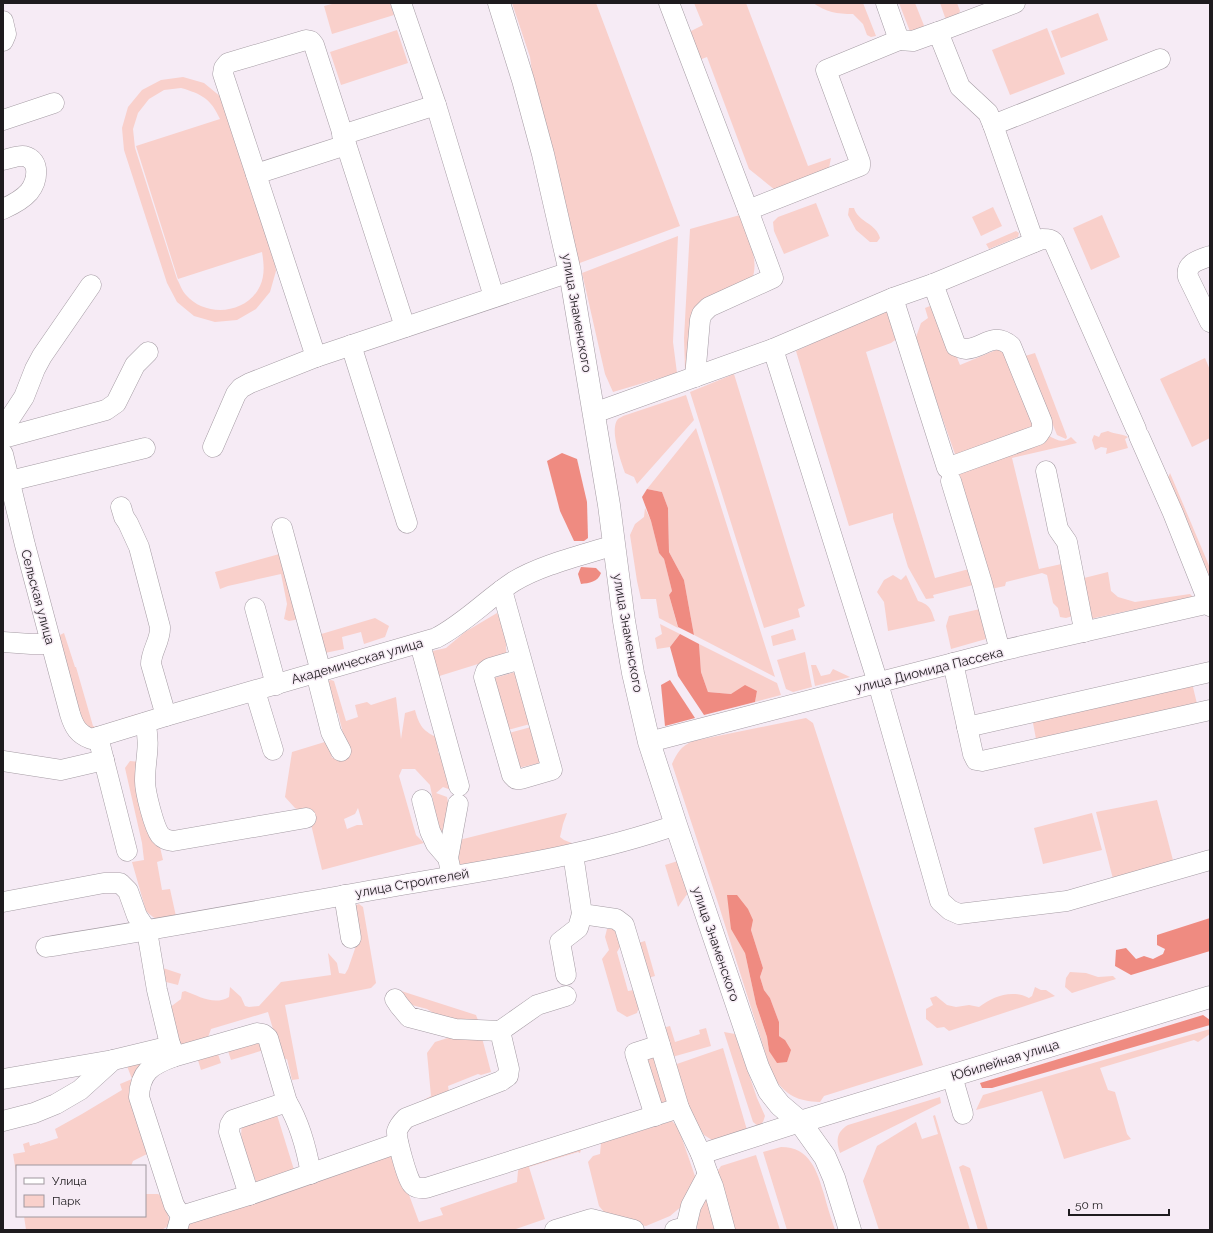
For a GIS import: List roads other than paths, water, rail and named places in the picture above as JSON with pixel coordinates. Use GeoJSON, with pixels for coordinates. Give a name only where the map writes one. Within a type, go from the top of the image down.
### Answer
{"type":"FeatureCollection","features":[{"type":"Feature","properties":{"kind":"main road","name":"улица Знаменского"},"geometry":{"type":"LineString","coordinates":[[499,3],[523,80],[543,154],[570,272],[609,506],[624,621],[633,673],[649,742],[758,1067],[769,1091],[780,1105],[800,1122],[825,1157],[834,1178],[850,1230]]}},
{"type":"Feature","properties":{"kind":"main road","name":"Юбилейная улица"},"geometry":{"type":"LineString","coordinates":[[800,1122],[1210,999]]}},
{"type":"Feature","properties":{"kind":"street"},"geometry":{"type":"LineString","coordinates":[[401,3],[436,105],[494,297]]}},
{"type":"Feature","properties":{"kind":"street"},"geometry":{"type":"LineString","coordinates":[[669,3],[773,278],[709,307],[702,314],[700,320],[695,377]]}},
{"type":"Feature","properties":{"kind":"street"},"geometry":{"type":"LineString","coordinates":[[886,3],[899,40]]}},
{"type":"Feature","properties":{"kind":"street"},"geometry":{"type":"LineString","coordinates":[[748,210],[860,166],[860,162],[826,70],[899,40],[913,41],[1015,3]]}},
{"type":"Feature","properties":{"kind":"street"},"geometry":{"type":"LineString","coordinates":[[3,21],[6,34],[3,41]]}},
{"type":"Feature","properties":{"kind":"street"},"geometry":{"type":"LineString","coordinates":[[938,32],[960,87],[988,113],[1034,242]]}},
{"type":"Feature","properties":{"kind":"street"},"geometry":{"type":"LineString","coordinates":[[316,357],[224,74],[224,68],[228,63],[306,40],[311,41],[314,45],[404,327]]}},
{"type":"Feature","properties":{"kind":"street"},"geometry":{"type":"LineString","coordinates":[[993,125],[1160,59]]}},
{"type":"Feature","properties":{"kind":"street"},"geometry":{"type":"LineString","coordinates":[[3,120],[54,103]]}},
{"type":"Feature","properties":{"kind":"street"},"geometry":{"type":"LineString","coordinates":[[256,174],[436,105]]}},
{"type":"Feature","properties":{"kind":"street"},"geometry":{"type":"LineString","coordinates":[[3,160],[26,156],[33,162],[37,176],[34,186],[27,195],[3,209]]}},
{"type":"Feature","properties":{"kind":"street"},"geometry":{"type":"LineString","coordinates":[[594,413],[773,349],[893,298],[932,284],[1034,242],[1047,239],[1054,243],[1138,432],[1210,604]]}},
{"type":"Feature","properties":{"kind":"street"},"geometry":{"type":"LineString","coordinates":[[1210,256],[1192,263],[1187,272],[1188,278],[1210,322]]}},
{"type":"Feature","properties":{"kind":"street"},"geometry":{"type":"LineString","coordinates":[[213,447],[236,394],[241,388],[250,383],[316,357],[570,272]]}},
{"type":"Feature","properties":{"kind":"street"},"geometry":{"type":"LineString","coordinates":[[893,298],[947,468],[1038,435],[1042,429],[1042,422],[1011,346],[1004,340],[996,339],[965,349],[956,346],[932,284]]}},
{"type":"Feature","properties":{"kind":"street"},"geometry":{"type":"LineString","coordinates":[[3,429],[24,397],[42,356],[91,285]]}},
{"type":"Feature","properties":{"kind":"street"},"geometry":{"type":"LineString","coordinates":[[351,345],[407,522]]}},
{"type":"Feature","properties":{"kind":"street"},"geometry":{"type":"LineString","coordinates":[[773,349],[878,683],[940,901],[950,910],[959,914],[1067,900],[1210,860]]}},
{"type":"Feature","properties":{"kind":"street"},"geometry":{"type":"LineString","coordinates":[[3,438],[98,412],[111,407],[116,403],[135,364],[148,352]]}},
{"type":"Feature","properties":{"kind":"street"},"geometry":{"type":"LineString","coordinates":[[6,468],[145,448]]}},
{"type":"Feature","properties":{"kind":"street","name":"Сельская улица"},"geometry":{"type":"LineString","coordinates":[[6,468],[50,644],[74,726],[90,737],[104,760],[127,851]]}},
{"type":"Feature","properties":{"kind":"street"},"geometry":{"type":"LineString","coordinates":[[1046,471],[1058,529],[1067,542],[1084,632]]}},
{"type":"Feature","properties":{"kind":"street"},"geometry":{"type":"LineString","coordinates":[[951,481],[982,583],[1000,651]]}},
{"type":"Feature","properties":{"kind":"street"},"geometry":{"type":"LineString","coordinates":[[121,507],[124,517],[139,547],[160,627],[160,634],[151,656],[151,664],[166,716]]}},
{"type":"Feature","properties":{"kind":"street"},"geometry":{"type":"LineString","coordinates":[[282,528],[319,672],[331,732],[341,751]]}},
{"type":"Feature","properties":{"kind":"street","name":"Академическая улица"},"geometry":{"type":"LineString","coordinates":[[90,737],[145,723],[420,644],[445,633],[502,590],[527,574],[614,545]]}},
{"type":"Feature","properties":{"kind":"street"},"geometry":{"type":"LineString","coordinates":[[502,590],[552,770],[521,779],[516,779],[512,775],[484,677],[486,671],[490,668],[521,659]]}},
{"type":"Feature","properties":{"kind":"street","name":"улица Диомида Пассека"},"geometry":{"type":"LineString","coordinates":[[649,742],[1000,651],[1210,604]]}},
{"type":"Feature","properties":{"kind":"street"},"geometry":{"type":"LineString","coordinates":[[255,608],[276,685]]}},
{"type":"Feature","properties":{"kind":"street"},"geometry":{"type":"LineString","coordinates":[[3,642],[50,644]]}},
{"type":"Feature","properties":{"kind":"street"},"geometry":{"type":"LineString","coordinates":[[420,644],[458,795],[450,867]]}},
{"type":"Feature","properties":{"kind":"street"},"geometry":{"type":"LineString","coordinates":[[953,663],[966,727],[976,760],[982,761],[1210,710]]}},
{"type":"Feature","properties":{"kind":"street"},"geometry":{"type":"LineString","coordinates":[[966,727],[1210,672]]}},
{"type":"Feature","properties":{"kind":"street"},"geometry":{"type":"LineString","coordinates":[[255,691],[273,750]]}},
{"type":"Feature","properties":{"kind":"street"},"geometry":{"type":"LineString","coordinates":[[145,723],[149,744],[145,781],[146,792],[159,835],[166,840],[173,842],[306,818]]}},
{"type":"Feature","properties":{"kind":"street"},"geometry":{"type":"LineString","coordinates":[[3,761],[61,770],[104,760]]}},
{"type":"Feature","properties":{"kind":"street"},"geometry":{"type":"LineString","coordinates":[[422,800],[430,831],[450,867]]}},
{"type":"Feature","properties":{"kind":"street","name":"улица Строителей"},"geometry":{"type":"LineString","coordinates":[[46,947],[147,931],[344,895],[450,867],[573,854],[640,837],[676,825]]}},
{"type":"Feature","properties":{"kind":"street"},"geometry":{"type":"LineString","coordinates":[[566,975],[560,942],[578,928],[582,914],[573,854]]}},
{"type":"Feature","properties":{"kind":"street"},"geometry":{"type":"LineString","coordinates":[[3,902],[104,883],[120,883],[128,891],[137,916],[147,931],[157,990],[172,1051]]}},
{"type":"Feature","properties":{"kind":"street"},"geometry":{"type":"LineString","coordinates":[[344,895],[351,938]]}},
{"type":"Feature","properties":{"kind":"street"},"geometry":{"type":"LineString","coordinates":[[582,914],[616,918],[624,925],[679,1108],[701,1154],[713,1186],[725,1230]]}},
{"type":"Feature","properties":{"kind":"street"},"geometry":{"type":"LineString","coordinates":[[395,999],[398,1005],[409,1017],[455,1029],[500,1031],[537,1005],[566,996]]}},
{"type":"Feature","properties":{"kind":"street"},"geometry":{"type":"LineString","coordinates":[[500,1031],[509,1068],[508,1076],[501,1081],[406,1118],[400,1123],[397,1132],[398,1143],[411,1184],[417,1188],[426,1188],[679,1108]]}},
{"type":"Feature","properties":{"kind":"street"},"geometry":{"type":"LineString","coordinates":[[3,1079],[172,1051],[257,1033],[263,1034],[268,1038],[287,1102],[293,1112],[309,1161],[311,1174]]}},
{"type":"Feature","properties":{"kind":"street"},"geometry":{"type":"LineString","coordinates":[[655,1116],[635,1052],[660,1045]]}},
{"type":"Feature","properties":{"kind":"street"},"geometry":{"type":"LineString","coordinates":[[172,1051],[147,1070],[139,1087],[138,1097],[179,1223],[249,1195],[398,1143]]}},
{"type":"Feature","properties":{"kind":"street"},"geometry":{"type":"LineString","coordinates":[[3,1121],[34,1113],[56,1104],[80,1090],[113,1060]]}},
{"type":"Feature","properties":{"kind":"street"},"geometry":{"type":"LineString","coordinates":[[952,1076],[963,1114]]}},
{"type":"Feature","properties":{"kind":"street"},"geometry":{"type":"LineString","coordinates":[[249,1195],[229,1132],[230,1125],[233,1120],[287,1102]]}},
{"type":"Feature","properties":{"kind":"street"},"geometry":{"type":"LineString","coordinates":[[701,1154],[800,1122]]}},
{"type":"Feature","properties":{"kind":"street"},"geometry":{"type":"LineString","coordinates":[[675,1230],[686,1227],[691,1206],[708,1174]]}},
{"type":"Feature","properties":{"kind":"street"},"geometry":{"type":"LineString","coordinates":[[555,1230],[591,1219],[634,1230]]}}]}
